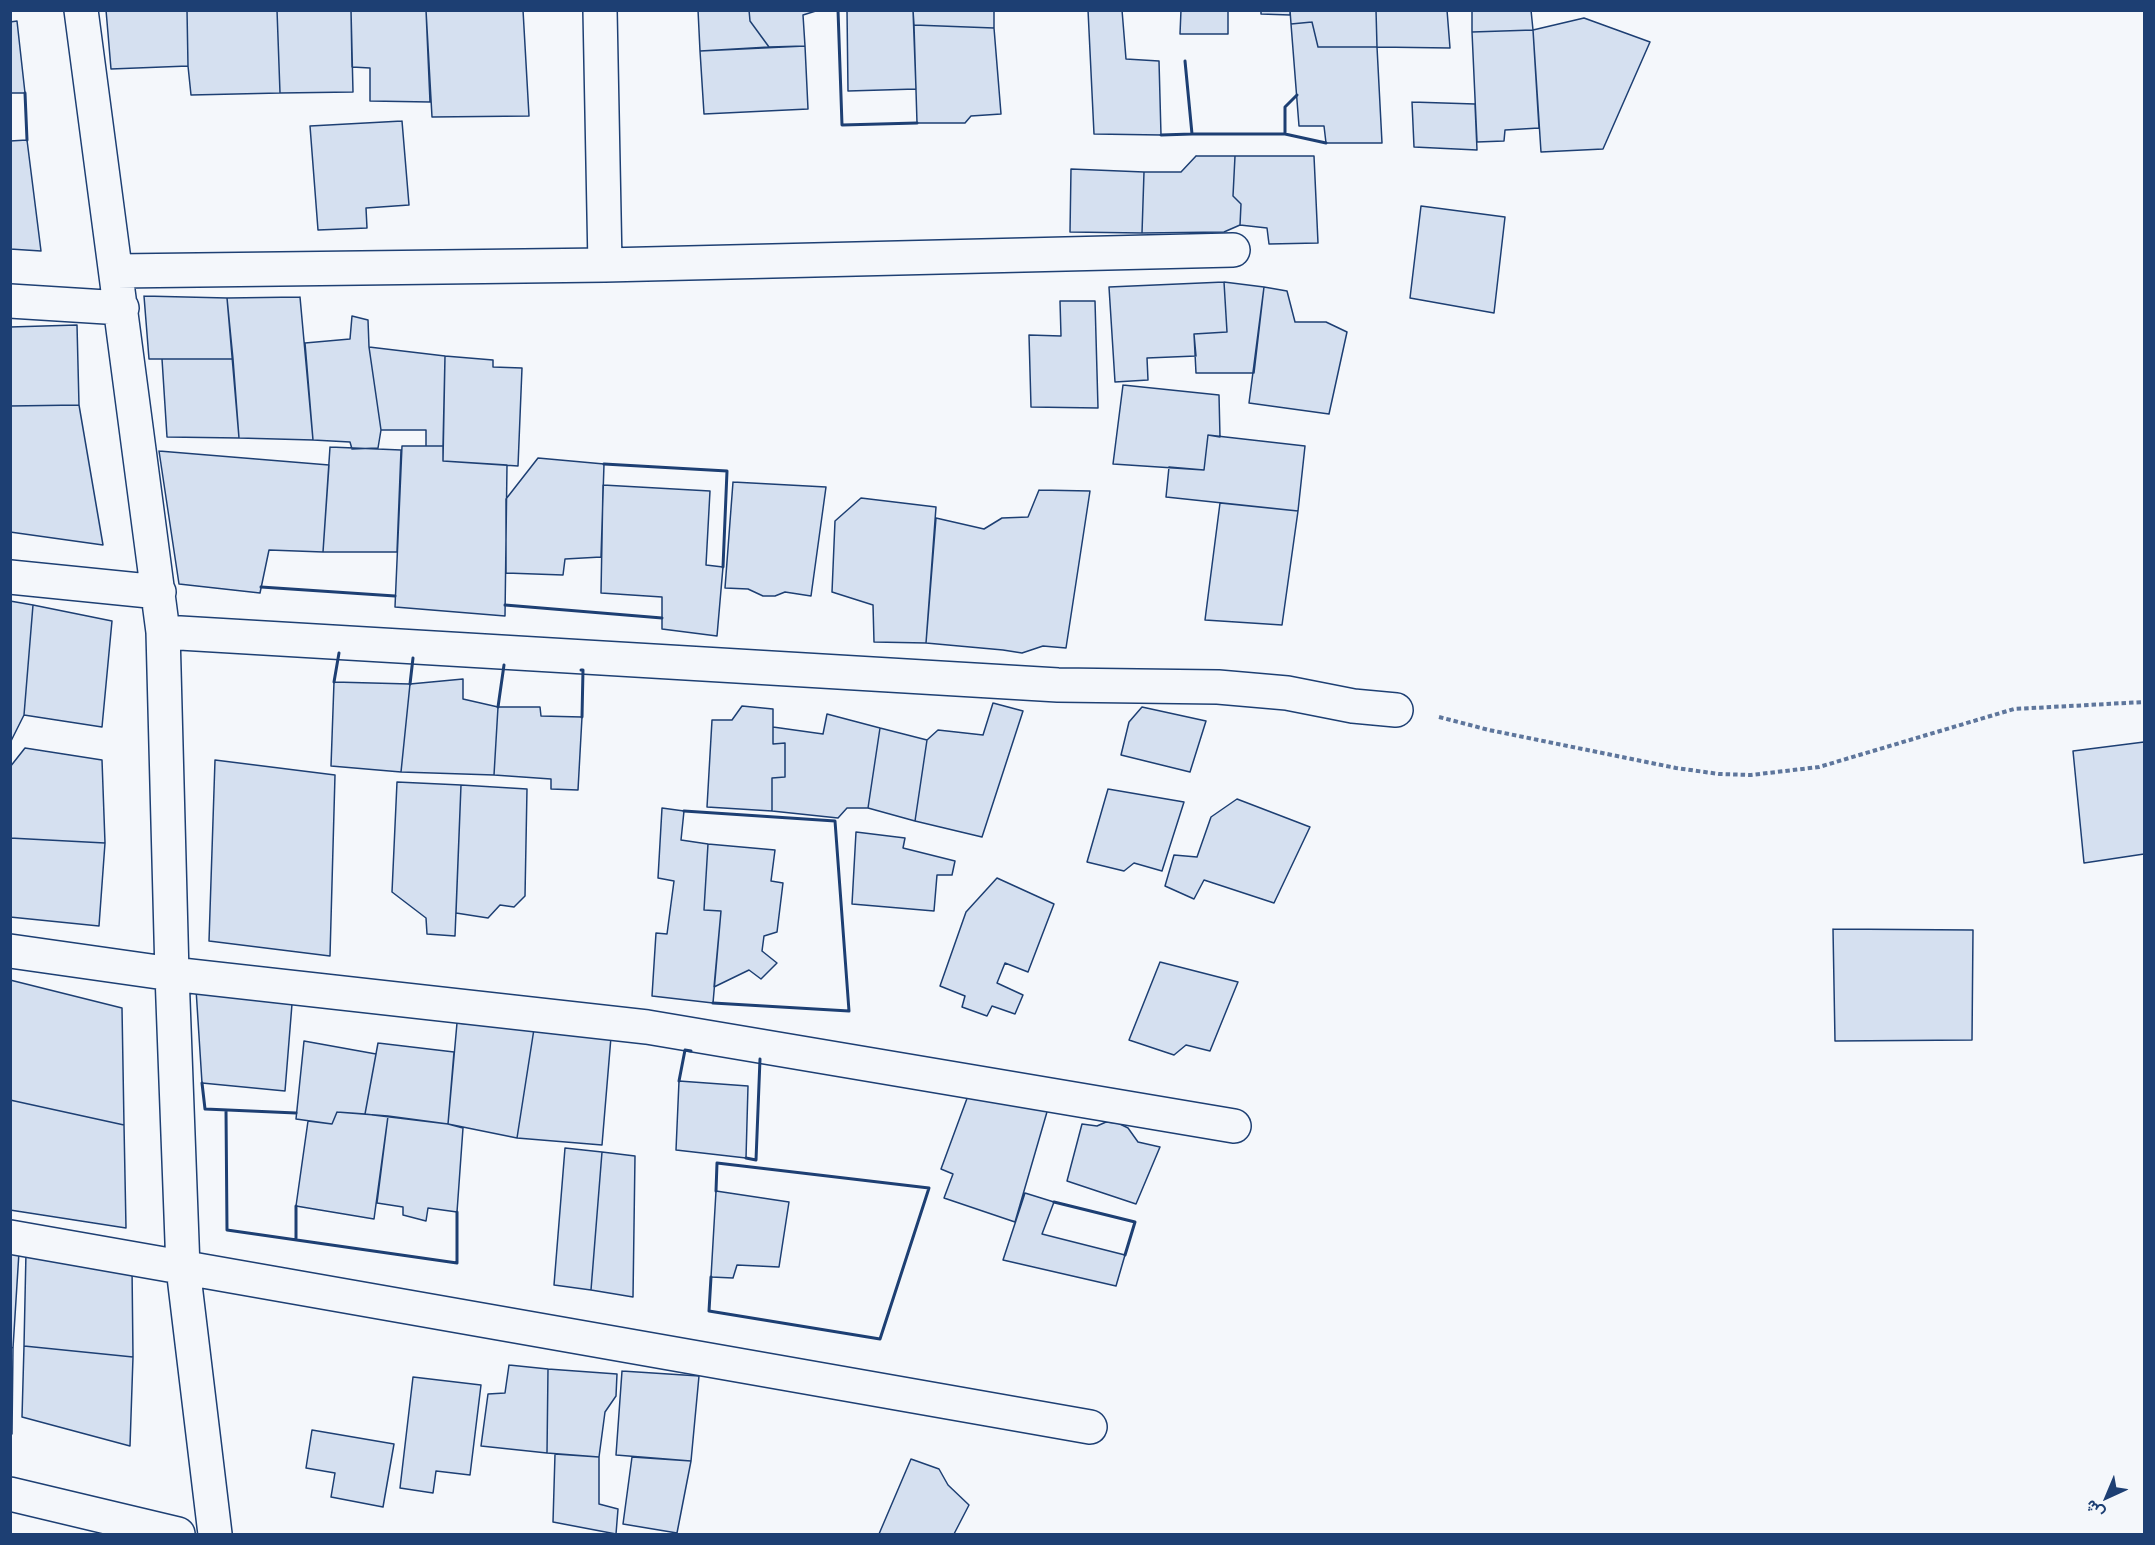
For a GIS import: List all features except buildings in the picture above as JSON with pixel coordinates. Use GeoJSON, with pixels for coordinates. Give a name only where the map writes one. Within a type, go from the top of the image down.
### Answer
{"type":"FeatureCollection","features":[{"type":"Feature","properties":{"kind":"street"},"geometry":{"type":"LineString","coordinates":[[81,10],[163,632],[171,974],[183,1268],[215,1534]]}},
{"type":"Feature","properties":{"kind":"street"},"geometry":{"type":"LineString","coordinates":[[600,10],[605,265]]}},
{"type":"Feature","properties":{"kind":"street"},"geometry":{"type":"LineString","coordinates":[[117,271],[912,260],[1233,250]]}},
{"type":"Feature","properties":{"kind":"street"},"geometry":{"type":"LineString","coordinates":[[10,301],[122,308]]}},
{"type":"Feature","properties":{"kind":"street"},"geometry":{"type":"LineString","coordinates":[[10,578],[159,592]]}},
{"type":"Feature","properties":{"kind":"street"},"geometry":{"type":"LineString","coordinates":[[163,632],[1058,685],[1218,687],[1287,693],[1353,706],[1396,710]]}},
{"type":"Feature","properties":{"kind":"street"},"geometry":{"type":"LineString","coordinates":[[10,951],[171,974],[647,1027],[1234,1126]]}},
{"type":"Feature","properties":{"kind":"street"},"geometry":{"type":"LineString","coordinates":[[10,1237],[1090,1427]]}},
{"type":"Feature","properties":{"kind":"street"},"geometry":{"type":"LineString","coordinates":[[10,1494],[178,1534]]}},
{"type":"Feature","properties":{"kind":"path"},"geometry":{"type":"LineString","coordinates":[[1396,710],[1442,717],[1489,730],[1676,768],[1719,774],[1751,775],[1819,767],[2014,709],[2145,702]]}},
{"type":"Feature","properties":{"kind":"wall"},"geometry":{"type":"LineString","coordinates":[[838,10],[842,125],[917,123]]}},
{"type":"Feature","properties":{"kind":"wall"},"geometry":{"type":"LineString","coordinates":[[1185,61],[1192,134],[1285,134],[1285,107],[1297,95]]}},
{"type":"Feature","properties":{"kind":"wall"},"geometry":{"type":"LineString","coordinates":[[25,93],[27,140]]}},
{"type":"Feature","properties":{"kind":"wall"},"geometry":{"type":"LineString","coordinates":[[1161,135],[1192,134]]}},
{"type":"Feature","properties":{"kind":"wall"},"geometry":{"type":"LineString","coordinates":[[1285,134],[1326,143]]}},
{"type":"Feature","properties":{"kind":"wall"},"geometry":{"type":"LineString","coordinates":[[604,464],[727,471],[723,567]]}},
{"type":"Feature","properties":{"kind":"wall"},"geometry":{"type":"LineString","coordinates":[[261,587],[395,596]]}},
{"type":"Feature","properties":{"kind":"wall"},"geometry":{"type":"LineString","coordinates":[[505,605],[662,618]]}},
{"type":"Feature","properties":{"kind":"wall"},"geometry":{"type":"LineString","coordinates":[[334,682],[339,653]]}},
{"type":"Feature","properties":{"kind":"wall"},"geometry":{"type":"LineString","coordinates":[[410,684],[413,658]]}},
{"type":"Feature","properties":{"kind":"wall"},"geometry":{"type":"LineString","coordinates":[[498,707],[504,665]]}},
{"type":"Feature","properties":{"kind":"wall"},"geometry":{"type":"LineString","coordinates":[[581,670],[583,670],[582,717]]}},
{"type":"Feature","properties":{"kind":"wall"},"geometry":{"type":"LineString","coordinates":[[684,811],[835,821],[849,1011],[713,1003]]}},
{"type":"Feature","properties":{"kind":"wall"},"geometry":{"type":"LineString","coordinates":[[679,1081],[685,1050],[691,1051]]}},
{"type":"Feature","properties":{"kind":"wall"},"geometry":{"type":"LineString","coordinates":[[746,1158],[756,1160],[760,1059]]}},
{"type":"Feature","properties":{"kind":"wall"},"geometry":{"type":"LineString","coordinates":[[202,1083],[205,1109],[296,1113]]}},
{"type":"Feature","properties":{"kind":"wall"},"geometry":{"type":"LineString","coordinates":[[226,1110],[227,1230],[457,1263],[457,1212]]}},
{"type":"Feature","properties":{"kind":"wall"},"geometry":{"type":"LineString","coordinates":[[711,1277],[709,1311],[880,1339],[929,1188],[717,1163],[716,1191]]}},
{"type":"Feature","properties":{"kind":"wall"},"geometry":{"type":"LineString","coordinates":[[1054,1202],[1135,1222],[1125,1255]]}},
{"type":"Feature","properties":{"kind":"wall"},"geometry":{"type":"LineString","coordinates":[[296,1206],[296,1240]]}}]}
